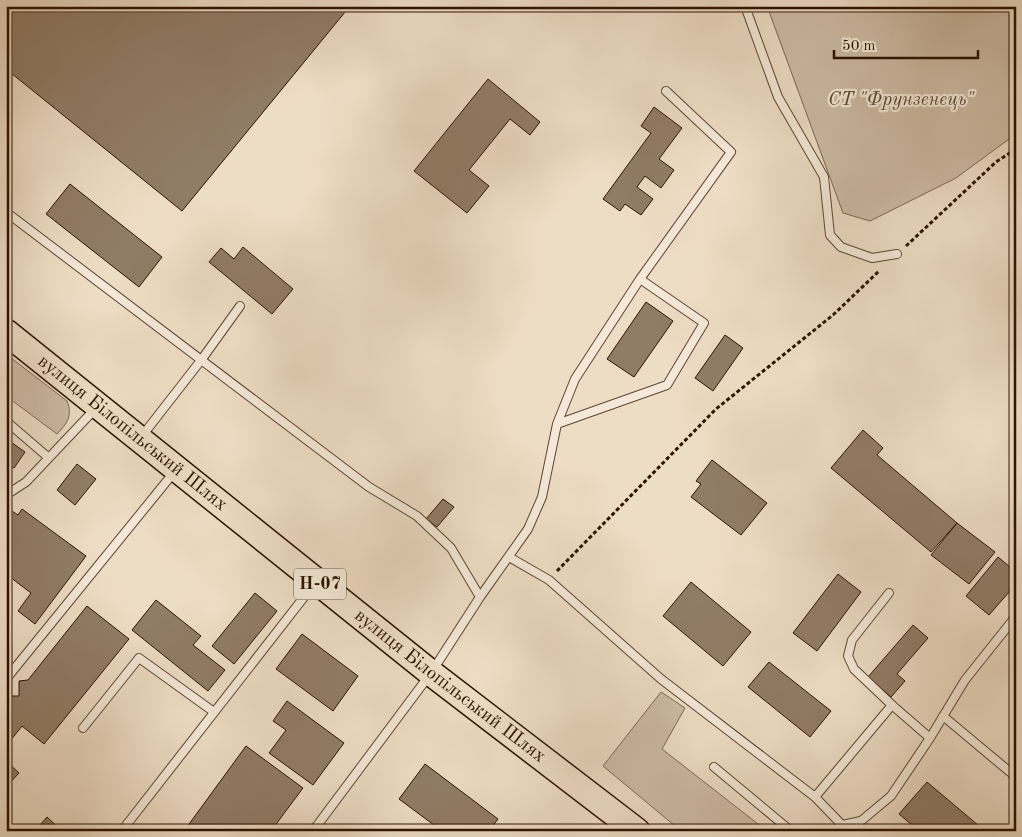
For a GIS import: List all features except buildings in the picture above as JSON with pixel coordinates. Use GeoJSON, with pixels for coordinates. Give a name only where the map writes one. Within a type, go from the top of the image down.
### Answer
{"type":"FeatureCollection","features":[{"type":"Feature","properties":{"kind":"main road","name":"вулиця Білопільський Шлях"},"geometry":{"type":"LineString","coordinates":[[6,332],[430,673],[637,831]]}},
{"type":"Feature","properties":{"kind":"lane"},"geometry":{"type":"LineString","coordinates":[[745,6],[778,97],[824,177],[830,235],[841,247],[872,258],[897,254]]}},
{"type":"Feature","properties":{"kind":"lane"},"geometry":{"type":"LineString","coordinates":[[314,831],[430,673],[528,529],[542,497],[557,424],[575,379],[640,278],[731,152],[666,91]]}},
{"type":"Feature","properties":{"kind":"lane"},"geometry":{"type":"LineString","coordinates":[[6,212],[369,487],[417,516],[451,548],[480,597]]}},
{"type":"Feature","properties":{"kind":"lane"},"geometry":{"type":"LineString","coordinates":[[557,424],[666,385],[704,323],[640,278]]}},
{"type":"Feature","properties":{"kind":"lane"},"geometry":{"type":"LineString","coordinates":[[139,440],[202,359],[240,306]]}},
{"type":"Feature","properties":{"kind":"lane"},"geometry":{"type":"LineString","coordinates":[[6,494],[26,482],[97,406]]}},
{"type":"Feature","properties":{"kind":"lane"},"geometry":{"type":"LineString","coordinates":[[6,421],[49,458]]}},
{"type":"Feature","properties":{"kind":"lane"},"geometry":{"type":"LineString","coordinates":[[6,679],[176,470]]}},
{"type":"Feature","properties":{"kind":"lane"},"geometry":{"type":"LineString","coordinates":[[509,556],[549,580],[661,679],[815,797],[839,828],[861,821],[891,796],[930,738],[965,680],[1016,616]]}},
{"type":"Feature","properties":{"kind":"lane"},"geometry":{"type":"LineString","coordinates":[[124,828],[316,581]]}},
{"type":"Feature","properties":{"kind":"lane"},"geometry":{"type":"LineString","coordinates":[[889,593],[852,640],[848,656],[854,669],[930,738]]}},
{"type":"Feature","properties":{"kind":"lane"},"geometry":{"type":"LineString","coordinates":[[83,728],[139,658],[214,712]]}},
{"type":"Feature","properties":{"kind":"lane"},"geometry":{"type":"LineString","coordinates":[[815,797],[892,705]]}},
{"type":"Feature","properties":{"kind":"lane"},"geometry":{"type":"LineString","coordinates":[[943,716],[1016,777]]}},
{"type":"Feature","properties":{"kind":"lane"},"geometry":{"type":"LineString","coordinates":[[714,767],[791,831]]}},
{"type":"Feature","properties":{"kind":"path"},"geometry":{"type":"LineString","coordinates":[[549,580],[716,409],[832,315],[996,162],[1016,149]]}},
{"type":"Feature","properties":{"kind":"green space","name":"СТ \"Фрунзенець\""},"geometry":{"type":"Polygon","coordinates":[[[767,6],[1016,6],[1016,134],[956,178],[870,221],[843,213],[767,6]]]}},
{"type":"Feature","properties":{"kind":"green space"},"geometry":{"type":"Polygon","coordinates":[[[6,354],[67,401],[69,406],[68,419],[64,427],[57,434],[6,396],[6,354]]]}},
{"type":"Feature","properties":{"kind":"green space"},"geometry":{"type":"Polygon","coordinates":[[[661,692],[685,708],[662,749],[767,831],[681,831],[603,766],[661,692]]]}}]}
